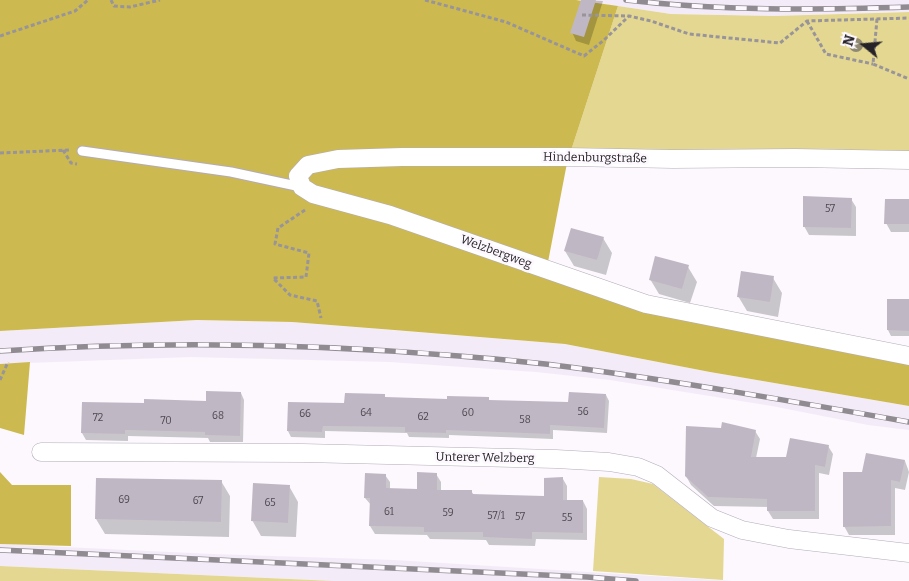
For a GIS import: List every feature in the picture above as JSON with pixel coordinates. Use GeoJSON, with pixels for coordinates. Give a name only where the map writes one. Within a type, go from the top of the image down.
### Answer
{"type":"FeatureCollection","features":[{"type":"Feature","properties":{"kind":"street","name":"Hindenburgstraße"},"geometry":{"type":"LineString","coordinates":[[302,187],[298,176],[308,165],[338,159],[567,157],[909,160]]}},
{"type":"Feature","properties":{"kind":"street","name":"Welzbergweg"},"geometry":{"type":"LineString","coordinates":[[302,187],[314,194],[390,214],[646,304],[909,356]]}},
{"type":"Feature","properties":{"kind":"street","name":"Unterer Welzberg"},"geometry":{"type":"LineString","coordinates":[[41,452],[312,454],[556,459],[609,462],[638,466],[657,475],[712,518],[742,530],[789,539],[909,553]]}},
{"type":"Feature","properties":{"kind":"lane","name":"Welzbergweg"},"geometry":{"type":"LineString","coordinates":[[82,151],[231,172],[302,187]]}},
{"type":"Feature","properties":{"kind":"path"},"geometry":{"type":"LineString","coordinates":[[0,36],[75,11],[88,0]]}},
{"type":"Feature","properties":{"kind":"path"},"geometry":{"type":"LineString","coordinates":[[112,0],[114,6],[130,6],[160,0]]}},
{"type":"Feature","properties":{"kind":"path"},"geometry":{"type":"LineString","coordinates":[[425,0],[506,22],[584,56],[629,16]]}},
{"type":"Feature","properties":{"kind":"path"},"geometry":{"type":"LineString","coordinates":[[582,15],[629,16],[651,21],[689,34],[780,43],[807,21],[909,18]]}},
{"type":"Feature","properties":{"kind":"path"},"geometry":{"type":"LineString","coordinates":[[873,64],[877,19]]}},
{"type":"Feature","properties":{"kind":"path"},"geometry":{"type":"LineString","coordinates":[[807,21],[826,54],[873,64],[909,79]]}},
{"type":"Feature","properties":{"kind":"path"},"geometry":{"type":"LineString","coordinates":[[0,153],[62,149]]}},
{"type":"Feature","properties":{"kind":"path"},"geometry":{"type":"LineString","coordinates":[[322,318],[317,301],[290,295],[273,278],[306,277],[309,253],[275,244],[278,228],[324,196]]}},
{"type":"Feature","properties":{"kind":"path"},"geometry":{"type":"LineString","coordinates":[[0,380],[8,362]]}},
{"type":"Feature","properties":{"kind":"shaded area"},"geometry":{"type":"Polygon","coordinates":[[[0,0],[576,0],[618,6],[567,163],[548,262],[644,311],[909,365],[909,406],[710,372],[565,344],[292,322],[197,320],[0,331],[0,0]]]}},
{"type":"Feature","properties":{"kind":"shaded area"},"geometry":{"type":"Polygon","coordinates":[[[576,0],[909,0],[909,12],[774,16],[671,14],[576,0]]]}},
{"type":"Feature","properties":{"kind":"shaded area"},"geometry":{"type":"Polygon","coordinates":[[[618,6],[671,14],[774,16],[909,12],[909,169],[567,163],[618,6]]]}},
{"type":"Feature","properties":{"kind":"shaded area"},"geometry":{"type":"Polygon","coordinates":[[[197,320],[292,322],[565,344],[710,372],[909,406],[909,430],[868,425],[772,406],[610,380],[536,372],[390,362],[191,357],[0,364],[0,331],[197,320]]]}},
{"type":"Feature","properties":{"kind":"shaded area"},"geometry":{"type":"Polygon","coordinates":[[[30,362],[24,435],[0,428],[0,364],[30,362]]]}},
{"type":"Feature","properties":{"kind":"shaded area"},"geometry":{"type":"Polygon","coordinates":[[[0,472],[12,485],[71,485],[71,546],[0,544],[0,472]]]}},
{"type":"Feature","properties":{"kind":"shaded area"},"geometry":{"type":"Polygon","coordinates":[[[599,477],[631,479],[653,484],[724,539],[723,580],[593,571],[599,477]]]}},
{"type":"Feature","properties":{"kind":"shaded area"},"geometry":{"type":"Polygon","coordinates":[[[0,544],[394,560],[733,581],[334,581],[0,566],[0,544]]]}},
{"type":"Feature","properties":{"kind":"shaded area"},"geometry":{"type":"Polygon","coordinates":[[[0,566],[334,581],[0,581],[0,566]]]}},
{"type":"Feature","properties":{"kind":"building"},"geometry":{"type":"Polygon","coordinates":[[[581,0],[596,0],[584,37],[570,33],[581,0]]]}},
{"type":"Feature","properties":{"kind":"building"},"geometry":{"type":"Polygon","coordinates":[[[803,196],[852,198],[851,228],[803,227],[803,196]]]}},
{"type":"Feature","properties":{"kind":"building"},"geometry":{"type":"Polygon","coordinates":[[[885,199],[909,199],[909,224],[884,224],[885,199]]]}},
{"type":"Feature","properties":{"kind":"building"},"geometry":{"type":"Polygon","coordinates":[[[571,228],[604,237],[597,260],[564,251],[571,228]]]}},
{"type":"Feature","properties":{"kind":"building"},"geometry":{"type":"Polygon","coordinates":[[[655,256],[689,265],[682,289],[649,280],[655,256]]]}},
{"type":"Feature","properties":{"kind":"building"},"geometry":{"type":"Polygon","coordinates":[[[741,271],[774,276],[770,302],[737,297],[741,271]]]}},
{"type":"Feature","properties":{"kind":"building"},"geometry":{"type":"Polygon","coordinates":[[[887,299],[909,299],[909,331],[887,330],[887,299]]]}},
{"type":"Feature","properties":{"kind":"building"},"geometry":{"type":"Polygon","coordinates":[[[206,391],[241,392],[240,436],[205,435],[205,432],[125,430],[125,434],[81,433],[82,402],[144,403],[144,399],[206,401],[206,391]]]}},
{"type":"Feature","properties":{"kind":"building"},"geometry":{"type":"Polygon","coordinates":[[[569,392],[606,394],[604,428],[550,425],[550,434],[446,430],[446,433],[405,432],[405,427],[323,426],[322,432],[287,431],[288,402],[344,403],[345,393],[385,394],[385,397],[447,399],[447,396],[489,397],[489,400],[568,402],[569,392]]]}},
{"type":"Feature","properties":{"kind":"building"},"geometry":{"type":"Polygon","coordinates":[[[722,422],[756,430],[751,457],[786,457],[790,438],[829,445],[825,467],[815,465],[815,511],[767,511],[767,499],[708,497],[685,476],[686,426],[721,428],[722,422]]]}},
{"type":"Feature","properties":{"kind":"building"},"geometry":{"type":"Polygon","coordinates":[[[866,453],[905,460],[900,482],[891,480],[891,526],[843,527],[843,472],[862,472],[866,453]]]}},
{"type":"Feature","properties":{"kind":"building"},"geometry":{"type":"Polygon","coordinates":[[[417,472],[437,473],[437,490],[472,490],[472,494],[544,496],[544,478],[563,477],[563,500],[583,500],[583,533],[532,532],[532,539],[483,537],[483,532],[424,532],[424,527],[369,526],[370,498],[364,498],[365,473],[386,474],[386,488],[417,489],[417,472]]]}},
{"type":"Feature","properties":{"kind":"building"},"geometry":{"type":"Polygon","coordinates":[[[96,478],[222,480],[221,522],[95,519],[96,478]]]}},
{"type":"Feature","properties":{"kind":"building"},"geometry":{"type":"Polygon","coordinates":[[[253,483],[290,485],[288,523],[251,521],[253,483]]]}},
{"type":"Feature","properties":{"kind":"railway"},"geometry":{"type":"LineString","coordinates":[[626,0],[661,4],[767,9],[909,7]]}},
{"type":"Feature","properties":{"kind":"railway"},"geometry":{"type":"LineString","coordinates":[[0,351],[115,346],[230,345],[344,348],[459,356],[612,373],[909,422]]}},
{"type":"Feature","properties":{"kind":"railway"},"geometry":{"type":"LineString","coordinates":[[0,550],[587,577],[636,581]]}}]}
